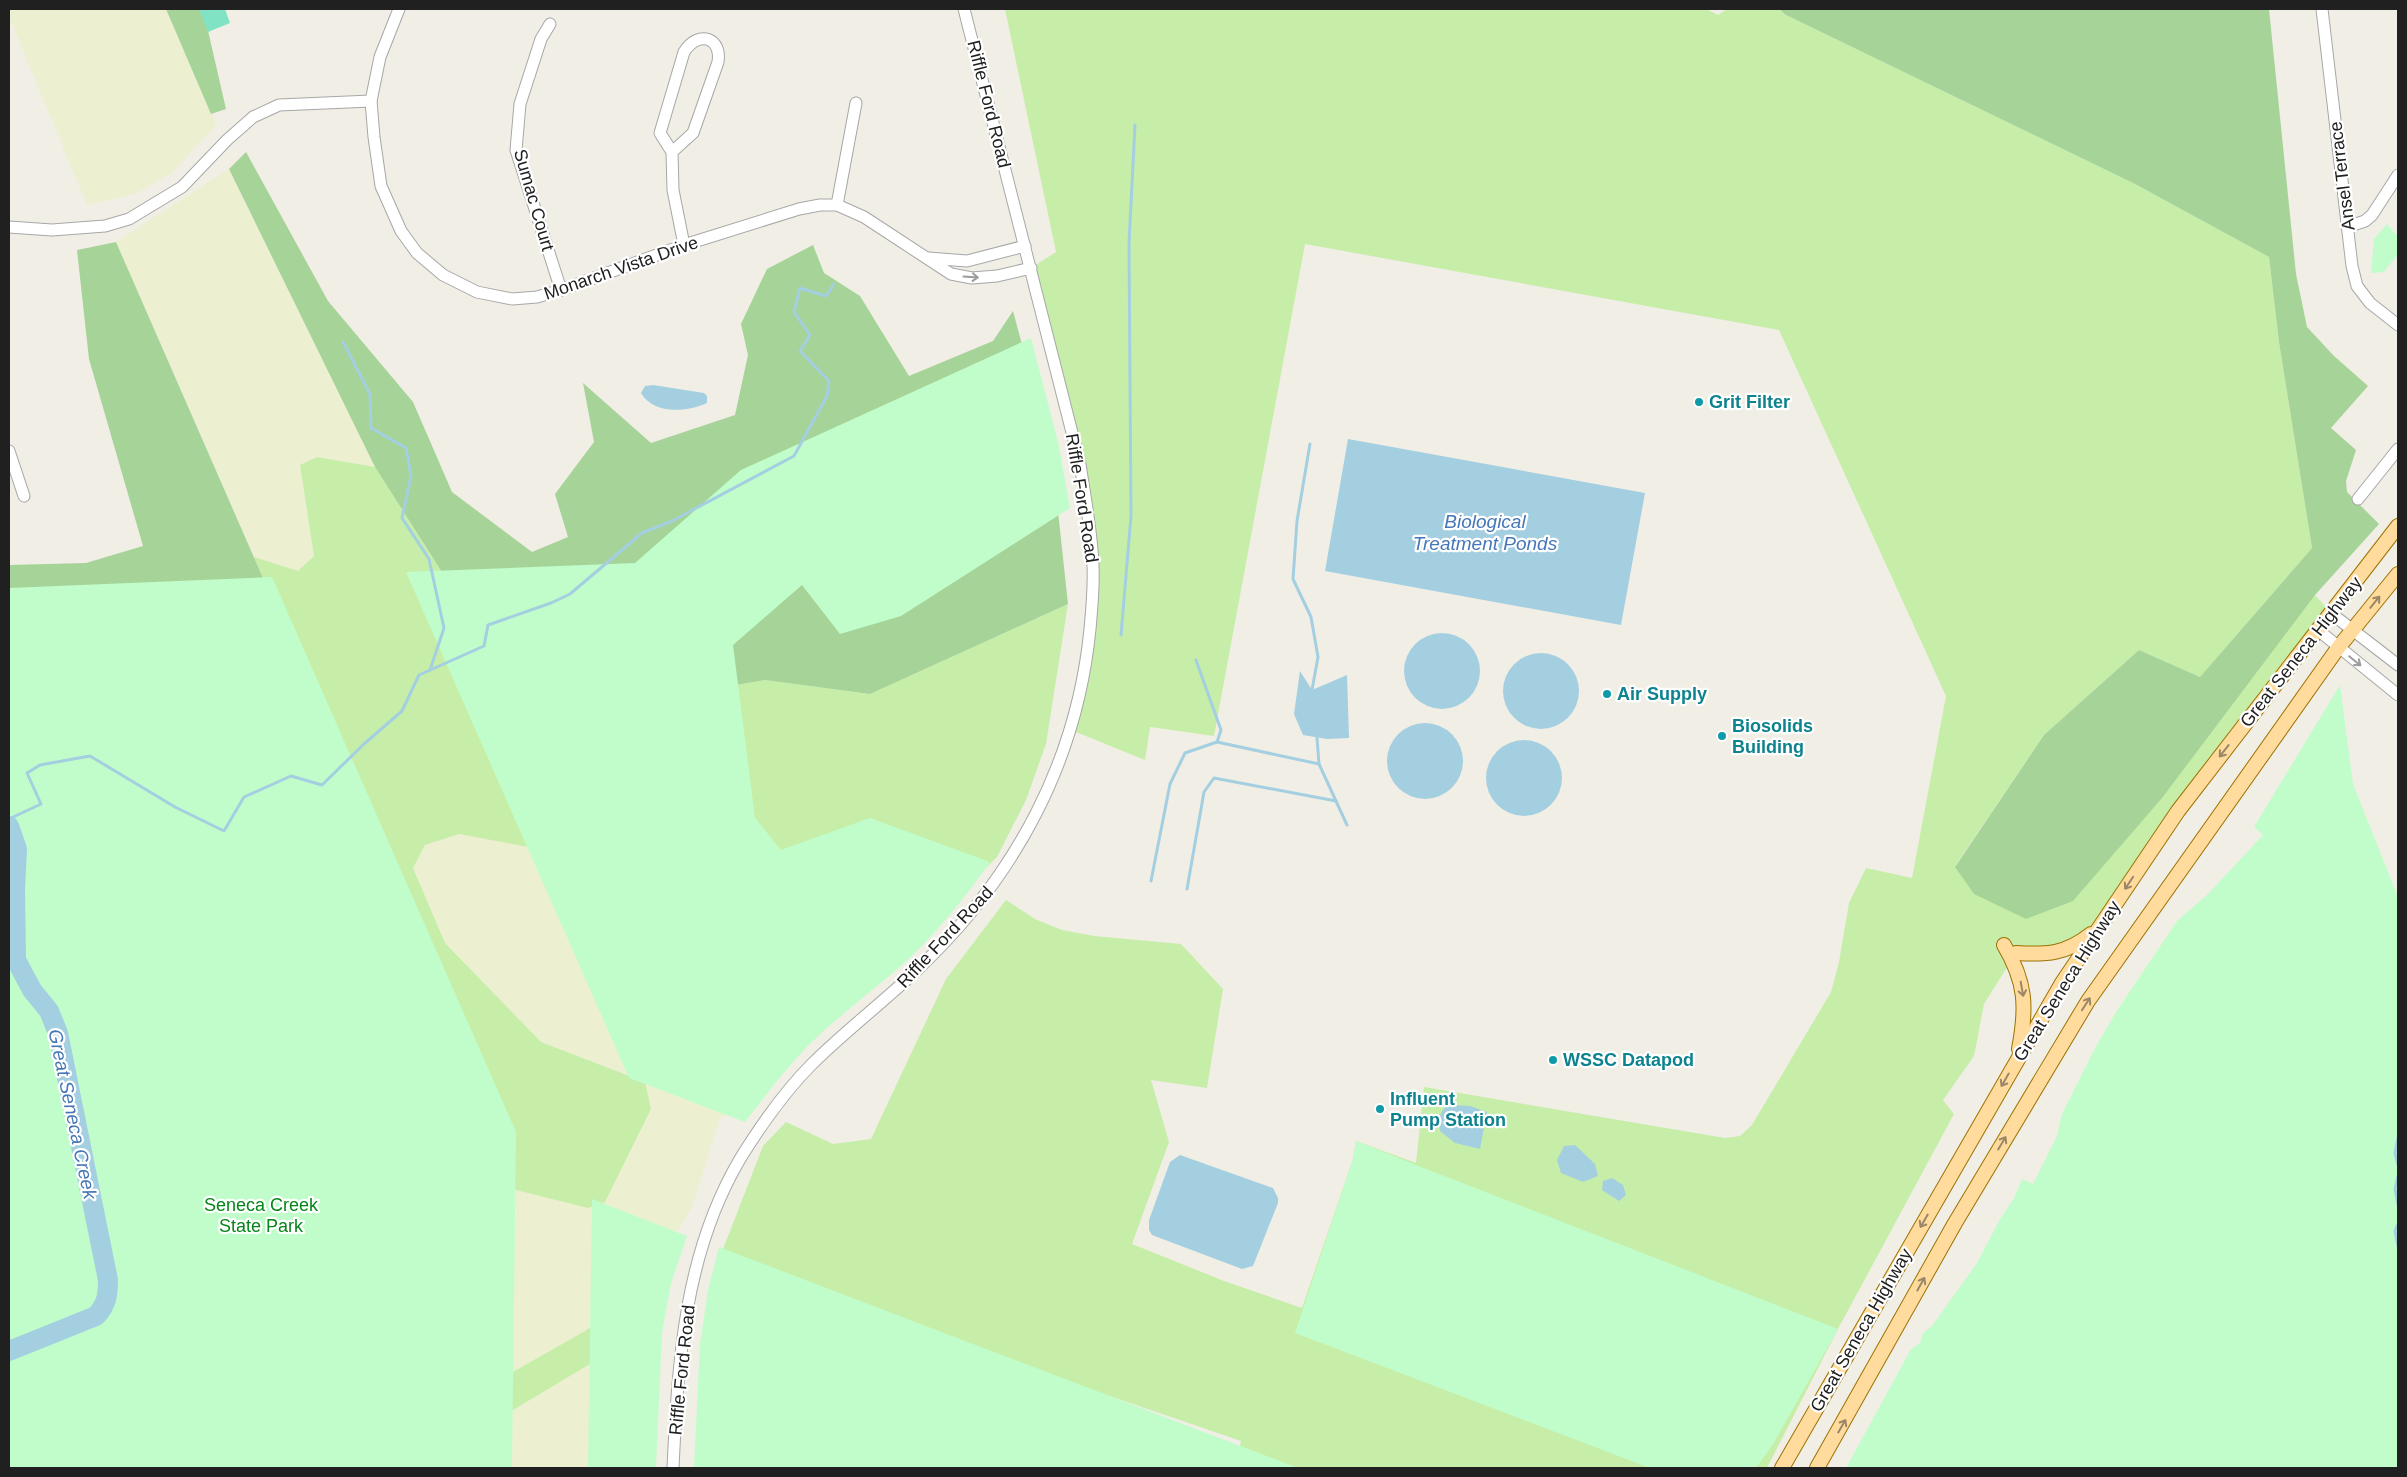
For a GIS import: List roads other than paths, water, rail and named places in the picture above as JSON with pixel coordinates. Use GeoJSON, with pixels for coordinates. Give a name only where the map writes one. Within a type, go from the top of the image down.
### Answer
{"type":"FeatureCollection","features":[{"type":"Feature","properties":{"kind":"main road","name":"Great Seneca Highway"},"geometry":{"type":"LineString","coordinates":[[1782,1468],[2062,983],[2097,929],[2178,811],[2332,614],[2398,526]]}},
{"type":"Feature","properties":{"kind":"main road","name":"Great Seneca Highway"},"geometry":{"type":"LineString","coordinates":[[1818,1468],[1955,1223],[2088,1001],[2338,648],[2398,574]]}},
{"type":"Feature","properties":{"kind":"main road"},"geometry":{"type":"LineString","coordinates":[[2016,953],[2042,955],[2056,953],[2085,939],[2097,929]]}},
{"type":"Feature","properties":{"kind":"main road"},"geometry":{"type":"LineString","coordinates":[[2004,945],[2020,976],[2025,1003],[2024,1021],[2016,1062]]}},
{"type":"Feature","properties":{"kind":"street","name":"Monarch Vista Drive"},"geometry":{"type":"LineString","coordinates":[[399,9],[380,57],[371,102],[381,186],[401,231],[417,254],[442,275],[477,292],[512,299],[536,297],[561,290],[684,245],[799,209],[820,205],[837,205],[864,217],[952,274],[972,278],[997,276],[1031,268]]}},
{"type":"Feature","properties":{"kind":"street","name":"Riffle Ford Road"},"geometry":{"type":"LineString","coordinates":[[674,1468],[677,1392],[686,1309],[698,1258],[715,1208],[739,1161],[780,1100],[813,1063],[920,967],[992,887],[1023,840],[1057,769],[1070,730],[1088,653],[1094,569],[1080,464],[964,9]]}},
{"type":"Feature","properties":{"kind":"street","name":"Ansel Terrace"},"geometry":{"type":"LineString","coordinates":[[2322,9],[2348,227],[2357,286],[2370,303],[2398,325]]}},
{"type":"Feature","properties":{"kind":"street","name":"Sumac Court"},"geometry":{"type":"LineString","coordinates":[[550,24],[541,39],[520,104],[516,150],[561,290]]}},
{"type":"Feature","properties":{"kind":"street"},"geometry":{"type":"LineString","coordinates":[[672,152],[693,133],[718,62],[719,53],[715,45],[707,39],[698,38],[691,42],[684,52],[660,133],[672,152],[673,190],[684,245]]}},
{"type":"Feature","properties":{"kind":"street"},"geometry":{"type":"LineString","coordinates":[[9,227],[52,230],[105,226],[129,219],[182,187],[227,140],[253,117],[279,105],[371,102]]}},
{"type":"Feature","properties":{"kind":"street"},"geometry":{"type":"LineString","coordinates":[[837,205],[856,103]]}},
{"type":"Feature","properties":{"kind":"street"},"geometry":{"type":"LineString","coordinates":[[2348,227],[2365,221],[2372,215],[2398,175]]}},
{"type":"Feature","properties":{"kind":"street","name":"Monarch Vista Drive"},"geometry":{"type":"LineString","coordinates":[[928,258],[967,262],[1025,246]]}},
{"type":"Feature","properties":{"kind":"street"},"geometry":{"type":"LineString","coordinates":[[2358,499],[2398,449]]}},
{"type":"Feature","properties":{"kind":"street"},"geometry":{"type":"LineString","coordinates":[[9,451],[24,496]]}},
{"type":"Feature","properties":{"kind":"street"},"geometry":{"type":"LineString","coordinates":[[2332,614],[2398,665]]}},
{"type":"Feature","properties":{"kind":"street"},"geometry":{"type":"LineString","coordinates":[[2318,630],[2398,695]]}},
{"type":"Feature","properties":{"kind":"water"},"geometry":{"type":"Polygon","coordinates":[[[653,385],[704,393],[707,396],[707,403],[681,410],[662,408],[647,400],[641,393],[645,386],[653,385]]]}},
{"type":"Feature","properties":{"kind":"water","name":"Biological Treatment Ponds"},"geometry":{"type":"Polygon","coordinates":[[[1348,439],[1645,493],[1621,625],[1325,571],[1348,439]]]}},
{"type":"Feature","properties":{"kind":"water"},"geometry":{"type":"Polygon","coordinates":[[[1442,633],[1457,636],[1469,644],[1477,656],[1480,671],[1477,686],[1469,698],[1457,706],[1442,709],[1427,706],[1415,698],[1407,686],[1404,671],[1407,656],[1415,644],[1427,636],[1442,633]]]}},
{"type":"Feature","properties":{"kind":"water"},"geometry":{"type":"Polygon","coordinates":[[[1541,653],[1556,656],[1568,664],[1576,676],[1579,691],[1576,706],[1568,718],[1556,726],[1541,729],[1526,726],[1514,718],[1506,706],[1503,691],[1506,676],[1514,664],[1526,656],[1541,653]]]}},
{"type":"Feature","properties":{"kind":"water"},"geometry":{"type":"Polygon","coordinates":[[[1300,671],[1312,690],[1347,675],[1349,738],[1327,739],[1303,735],[1294,714],[1300,671]]]}},
{"type":"Feature","properties":{"kind":"water"},"geometry":{"type":"Polygon","coordinates":[[[1425,723],[1440,726],[1452,734],[1460,746],[1463,761],[1460,776],[1452,788],[1440,796],[1425,799],[1410,796],[1398,788],[1390,776],[1387,761],[1390,746],[1398,734],[1410,726],[1425,723]]]}},
{"type":"Feature","properties":{"kind":"water"},"geometry":{"type":"Polygon","coordinates":[[[1524,740],[1539,743],[1551,751],[1559,763],[1562,778],[1559,793],[1551,805],[1539,813],[1524,816],[1509,813],[1497,805],[1489,793],[1486,778],[1489,763],[1497,751],[1509,743],[1524,740]]]}},
{"type":"Feature","properties":{"kind":"water"},"geometry":{"type":"Polygon","coordinates":[[[1451,1105],[1470,1106],[1487,1112],[1480,1149],[1455,1143],[1440,1131],[1440,1115],[1444,1109],[1451,1105]]]}},
{"type":"Feature","properties":{"kind":"water"},"geometry":{"type":"Polygon","coordinates":[[[1575,1145],[1595,1164],[1598,1176],[1583,1182],[1561,1173],[1557,1160],[1564,1146],[1575,1145]]]}},
{"type":"Feature","properties":{"kind":"water"},"geometry":{"type":"Polygon","coordinates":[[[1180,1155],[1273,1188],[1278,1198],[1278,1203],[1253,1266],[1242,1269],[1152,1235],[1149,1230],[1149,1220],[1170,1162],[1180,1155]]]}},
{"type":"Feature","properties":{"kind":"water"},"geometry":{"type":"Polygon","coordinates":[[[1612,1178],[1623,1185],[1626,1195],[1619,1201],[1602,1190],[1603,1181],[1612,1178]]]}},
{"type":"Feature","properties":{"kind":"waterway"},"geometry":{"type":"LineString","coordinates":[[1121,635],[1131,516],[1129,243],[1135,125]]}},
{"type":"Feature","properties":{"kind":"waterway"},"geometry":{"type":"LineString","coordinates":[[9,819],[41,804],[27,773],[40,765],[90,756],[175,807],[224,831],[244,797],[291,776],[322,785],[364,744],[402,711],[419,675],[484,646],[488,625],[551,603],[570,594],[642,533],[672,521],[794,456],[827,396],[829,381],[800,351],[810,335],[794,312],[800,288],[826,296],[834,284]]}},
{"type":"Feature","properties":{"kind":"waterway"},"geometry":{"type":"LineString","coordinates":[[343,342],[370,394],[371,428],[406,448],[411,476],[402,518],[429,559],[444,628],[430,670]]}},
{"type":"Feature","properties":{"kind":"waterway"},"geometry":{"type":"LineString","coordinates":[[1310,444],[1297,521],[1293,579],[1311,617],[1318,657],[1312,690]]}},
{"type":"Feature","properties":{"kind":"waterway"},"geometry":{"type":"LineString","coordinates":[[1196,660],[1221,730],[1217,742]]}},
{"type":"Feature","properties":{"kind":"waterway"},"geometry":{"type":"LineString","coordinates":[[1317,738],[1319,764],[1347,825]]}},
{"type":"Feature","properties":{"kind":"waterway"},"geometry":{"type":"LineString","coordinates":[[1151,881],[1170,784],[1185,753],[1217,742],[1319,764]]}},
{"type":"Feature","properties":{"kind":"waterway"},"geometry":{"type":"LineString","coordinates":[[1187,889],[1204,792],[1214,778],[1336,801]]}},
{"type":"Feature","properties":{"kind":"waterway","name":"Great Seneca Creek"},"geometry":{"type":"LineString","coordinates":[[9,826],[17,849],[15,890],[16,960],[32,990],[49,1011],[58,1033],[108,1280],[106,1299],[96,1316],[9,1351]]}},
{"type":"Feature","properties":{"kind":"waterway"},"geometry":{"type":"LineString","coordinates":[[2398,1138],[2395,1153],[2398,1165]]}},
{"type":"Feature","properties":{"kind":"waterway"},"geometry":{"type":"LineString","coordinates":[[2398,1176],[2395,1189],[2398,1205]]}},
{"type":"Feature","properties":{"kind":"waterway"},"geometry":{"type":"LineString","coordinates":[[2398,1224],[2395,1231],[2398,1246]]}},
{"type":"Feature","properties":{"kind":"place","name":"Grit Filter"},"geometry":{"type":"Point","coordinates":[1699,402]}},
{"type":"Feature","properties":{"kind":"place","name":"Air Supply"},"geometry":{"type":"Point","coordinates":[1607,694]}},
{"type":"Feature","properties":{"kind":"place","name":"Biosolids Building"},"geometry":{"type":"Point","coordinates":[1722,736]}},
{"type":"Feature","properties":{"kind":"place","name":"WSSC Datapod"},"geometry":{"type":"Point","coordinates":[1553,1060]}},
{"type":"Feature","properties":{"kind":"place","name":"Influent Pump Station"},"geometry":{"type":"Point","coordinates":[1380,1109]}},
{"type":"Feature","properties":{"kind":"park label","name":"Seneca Creek State Park"},"geometry":{"type":"Point","coordinates":[261,1215]}}]}
